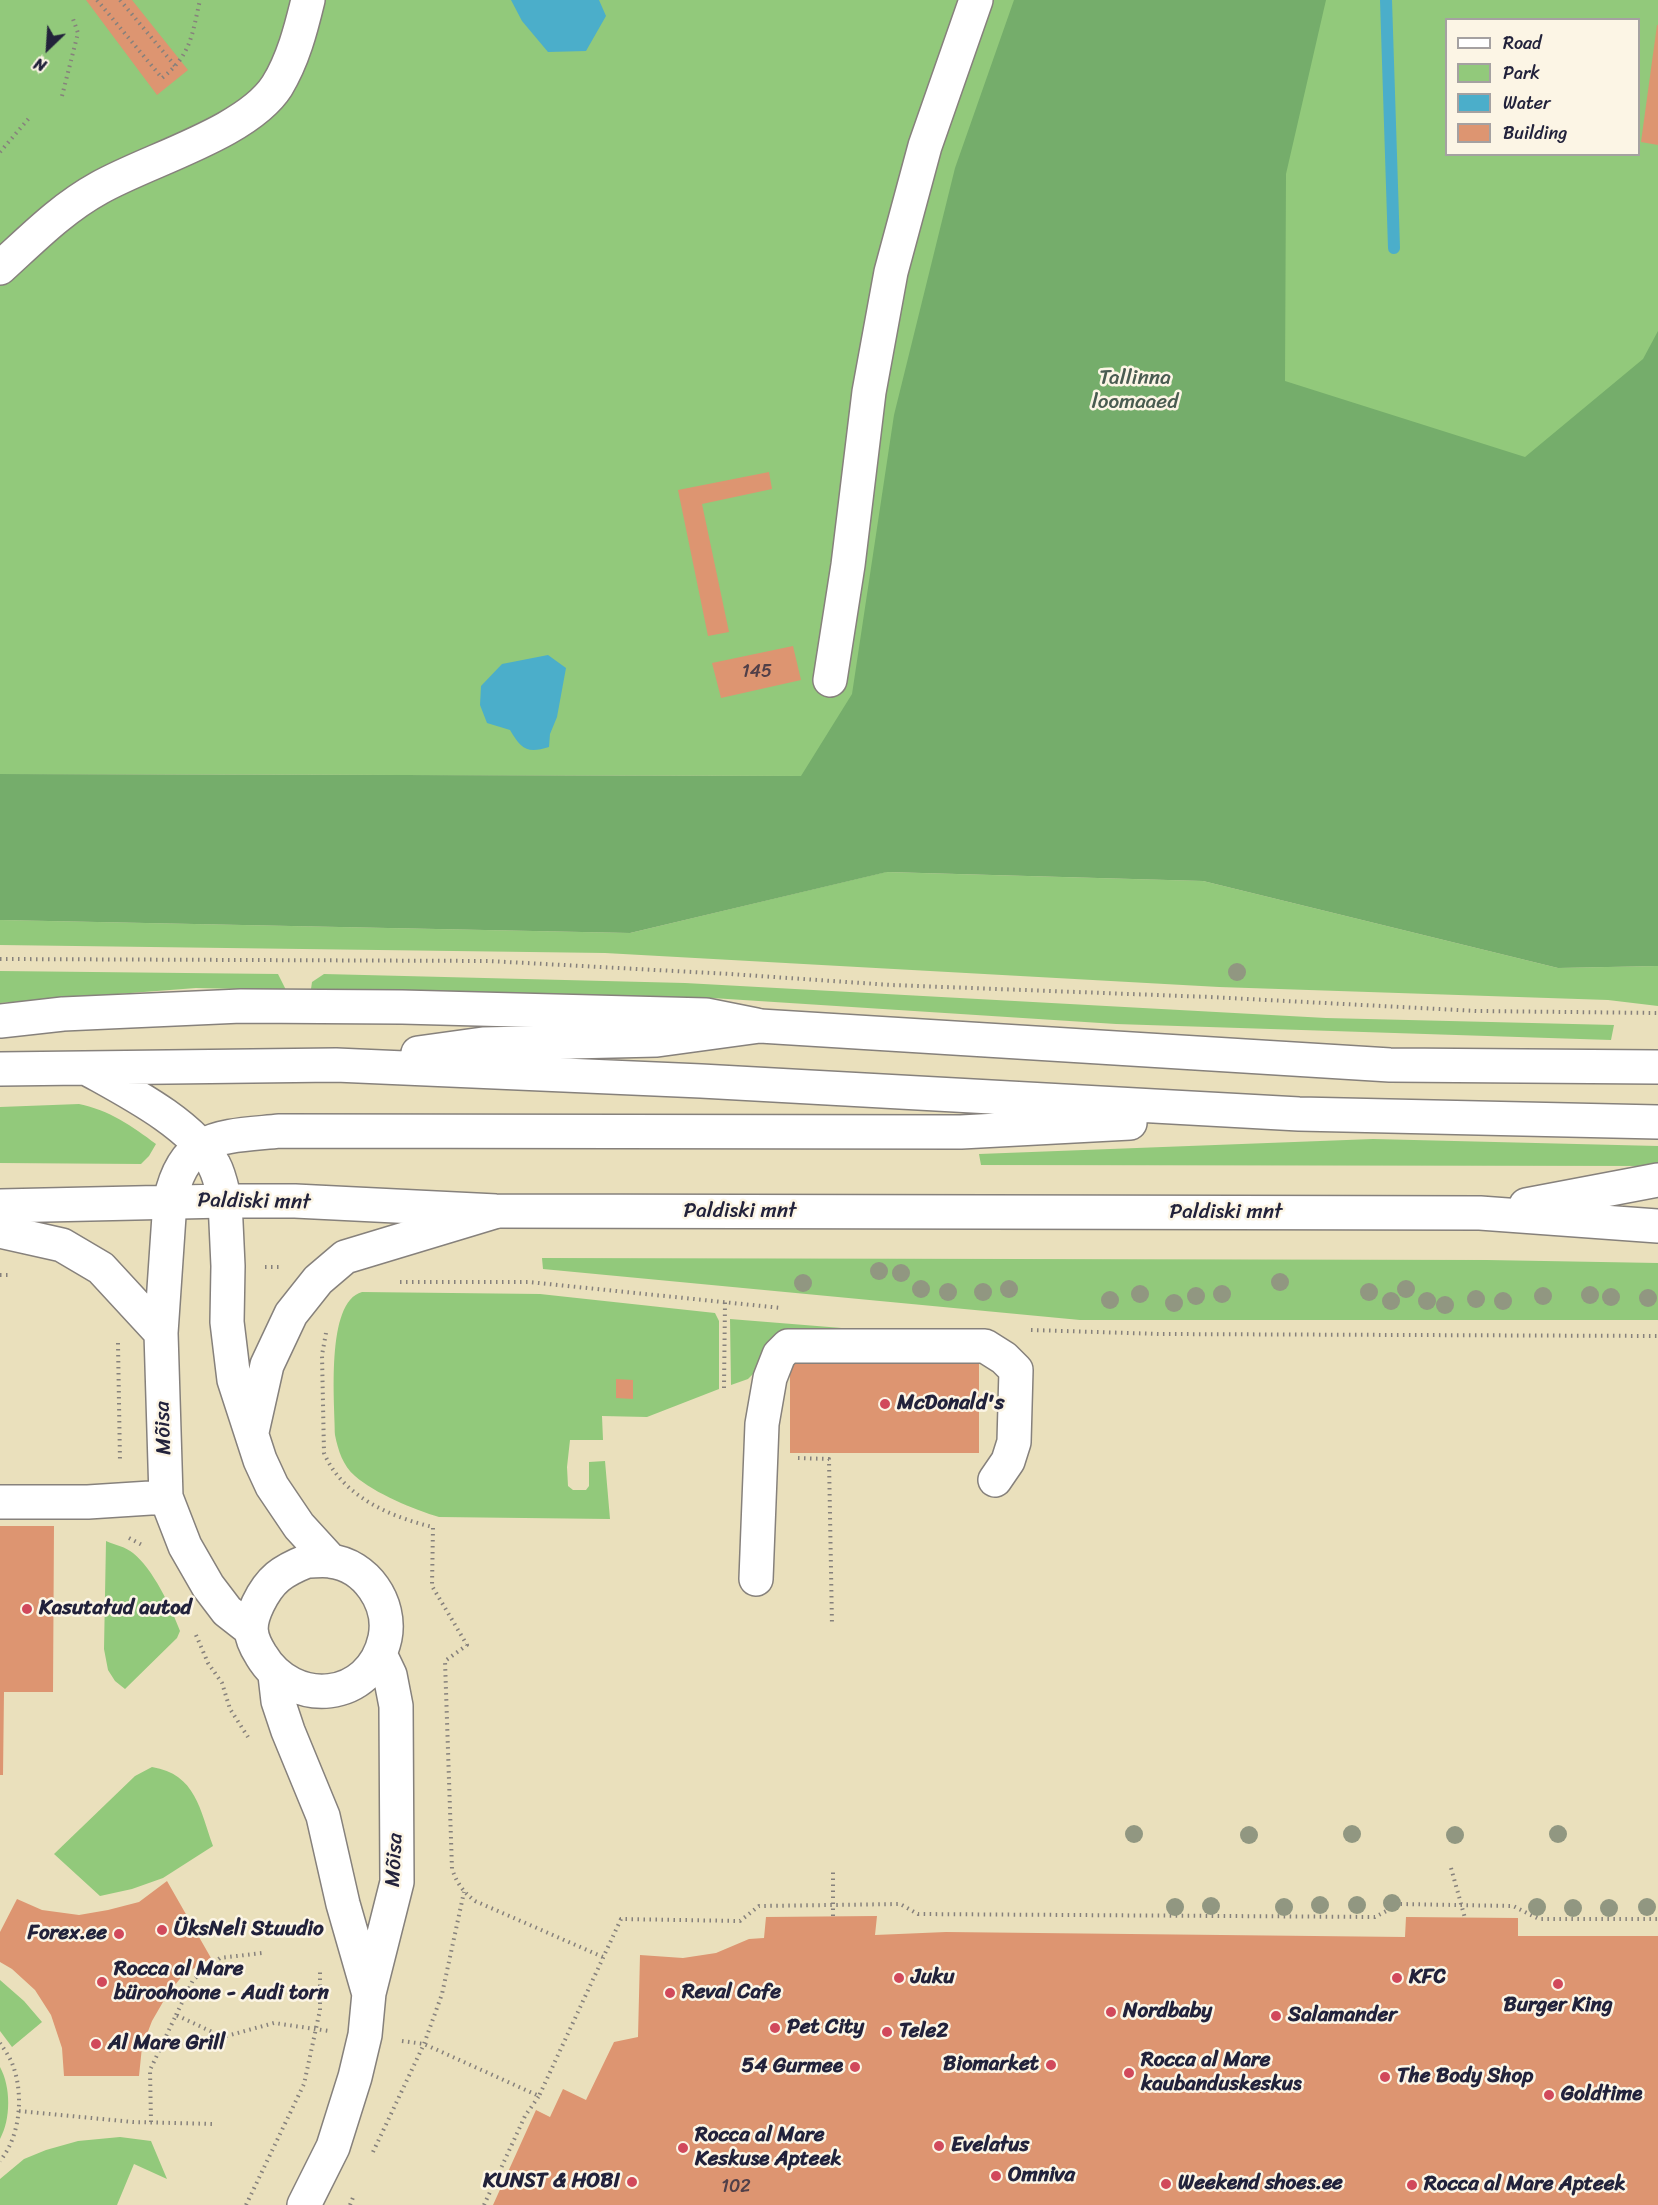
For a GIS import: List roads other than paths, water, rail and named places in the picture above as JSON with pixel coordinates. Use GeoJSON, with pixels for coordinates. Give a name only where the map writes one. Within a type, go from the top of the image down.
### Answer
{"type":"FeatureCollection","features":[{"type":"Feature","properties":{"kind":"main road"},"geometry":{"type":"LineString","coordinates":[[0,268],[68,206],[101,186],[208,138],[261,105],[277,87],[290,59],[301,31],[308,0]]}},
{"type":"Feature","properties":{"kind":"main road"},"geometry":{"type":"LineString","coordinates":[[830,680],[848,565],[869,393],[891,272],[926,146],[976,0]]}},
{"type":"Feature","properties":{"kind":"main road"},"geometry":{"type":"LineString","coordinates":[[0,1021],[63,1014],[241,1006],[391,1007],[706,1015],[760,1026],[1390,1065],[1658,1067]]}},
{"type":"Feature","properties":{"kind":"main road"},"geometry":{"type":"LineString","coordinates":[[336,1065],[483,1044],[657,1040],[760,1026]]}},
{"type":"Feature","properties":{"kind":"main road"},"geometry":{"type":"LineString","coordinates":[[0,1069],[336,1065],[701,1081],[1299,1114],[1658,1122]]}},
{"type":"Feature","properties":{"kind":"main road"},"geometry":{"type":"LineString","coordinates":[[84,1067],[138,1097],[172,1121],[200,1145],[214,1165],[225,1201],[228,1266],[227,1322],[234,1380],[251,1434],[272,1486],[299,1526],[331,1561]]}},
{"type":"Feature","properties":{"kind":"main road"},"geometry":{"type":"LineString","coordinates":[[200,1145],[232,1136],[280,1131],[962,1132],[1299,1114]]}},
{"type":"Feature","properties":{"kind":"main road","name":"Mõisa"},"geometry":{"type":"LineString","coordinates":[[200,1145],[187,1158],[174,1183],[170,1201],[161,1333],[166,1497],[185,1546],[208,1586],[227,1611],[250,1629]]}},
{"type":"Feature","properties":{"kind":"main road","name":"Paldiski mnt"},"geometry":{"type":"LineString","coordinates":[[1480,1213],[1658,1180]]}},
{"type":"Feature","properties":{"kind":"main road","name":"Paldiski mnt"},"geometry":{"type":"LineString","coordinates":[[0,1206],[225,1201],[496,1211],[1480,1213],[1658,1226]]}},
{"type":"Feature","properties":{"kind":"main road"},"geometry":{"type":"LineString","coordinates":[[251,1434],[267,1365],[291,1314],[318,1280],[345,1257],[496,1211]]}},
{"type":"Feature","properties":{"kind":"main road"},"geometry":{"type":"LineString","coordinates":[[0,1231],[62,1245],[101,1268],[161,1333]]}},
{"type":"Feature","properties":{"kind":"main road"},"geometry":{"type":"LineString","coordinates":[[756,1579],[762,1424],[770,1378],[779,1355],[788,1346],[985,1346],[1004,1358],[1017,1370],[1014,1443],[1008,1461],[995,1480]]}},
{"type":"Feature","properties":{"kind":"main road"},"geometry":{"type":"LineString","coordinates":[[0,1502],[120,1501],[166,1497]]}},
{"type":"Feature","properties":{"kind":"main road"},"geometry":{"type":"LineString","coordinates":[[307,1561],[331,1561],[350,1567],[367,1580],[379,1596],[386,1615],[385,1636],[380,1654],[370,1670],[356,1682],[340,1689],[322,1692],[303,1690],[288,1684],[267,1666],[254,1644],[250,1629],[267,1586],[285,1570],[307,1561]]}},
{"type":"Feature","properties":{"kind":"main road","name":"Mõisa"},"geometry":{"type":"LineString","coordinates":[[304,2205],[333,2146],[355,2077],[365,2035],[369,1994],[397,1882],[396,1706],[390,1675],[380,1654]]}},
{"type":"Feature","properties":{"kind":"main road","name":"Mõisa"},"geometry":{"type":"LineString","coordinates":[[275,1675],[278,1701],[288,1731],[323,1816],[342,1904],[369,1994]]}},
{"type":"Feature","properties":{"kind":"water"},"geometry":{"type":"Polygon","coordinates":[[[511,0],[599,0],[606,16],[586,51],[548,52],[522,21],[511,0]]]}},
{"type":"Feature","properties":{"kind":"water"},"geometry":{"type":"Polygon","coordinates":[[[548,655],[566,668],[557,717],[550,734],[549,747],[530,750],[521,746],[510,730],[487,723],[480,705],[481,686],[502,664],[548,655]]]}},
{"type":"Feature","properties":{"kind":"waterway"},"geometry":{"type":"LineString","coordinates":[[1386,0],[1394,248]]}},
{"type":"Feature","properties":{"kind":"place","name":"McDonald's"},"geometry":{"type":"Point","coordinates":[885,1404]}},
{"type":"Feature","properties":{"kind":"place","name":"Kasutatud autod"},"geometry":{"type":"Point","coordinates":[27,1609]}},
{"type":"Feature","properties":{"kind":"place","name":"ÜksNeli Stuudio"},"geometry":{"type":"Point","coordinates":[162,1930]}},
{"type":"Feature","properties":{"kind":"place","name":"Forex.ee"},"geometry":{"type":"Point","coordinates":[119,1934]}},
{"type":"Feature","properties":{"kind":"place","name":"Juku"},"geometry":{"type":"Point","coordinates":[899,1978]}},
{"type":"Feature","properties":{"kind":"place","name":"KFC"},"geometry":{"type":"Point","coordinates":[1397,1978]}},
{"type":"Feature","properties":{"kind":"place","name":"Rocca al Mare büroohoone - Audi torn"},"geometry":{"type":"Point","coordinates":[102,1982]}},
{"type":"Feature","properties":{"kind":"place","name":"Burger King"},"geometry":{"type":"Point","coordinates":[1558,1984]}},
{"type":"Feature","properties":{"kind":"place","name":"Reval Cafe"},"geometry":{"type":"Point","coordinates":[670,1993]}},
{"type":"Feature","properties":{"kind":"place","name":"Nordbaby"},"geometry":{"type":"Point","coordinates":[1111,2012]}},
{"type":"Feature","properties":{"kind":"place","name":"Salamander"},"geometry":{"type":"Point","coordinates":[1276,2016]}},
{"type":"Feature","properties":{"kind":"place","name":"Pet City"},"geometry":{"type":"Point","coordinates":[775,2028]}},
{"type":"Feature","properties":{"kind":"place","name":"Tele2"},"geometry":{"type":"Point","coordinates":[887,2032]}},
{"type":"Feature","properties":{"kind":"place","name":"Al Mare Grill"},"geometry":{"type":"Point","coordinates":[96,2044]}},
{"type":"Feature","properties":{"kind":"place","name":"Biomarket"},"geometry":{"type":"Point","coordinates":[1051,2065]}},
{"type":"Feature","properties":{"kind":"place","name":"54 Gurmee"},"geometry":{"type":"Point","coordinates":[855,2067]}},
{"type":"Feature","properties":{"kind":"place","name":"Rocca al Mare kaubanduskeskus"},"geometry":{"type":"Point","coordinates":[1129,2073]}},
{"type":"Feature","properties":{"kind":"place","name":"The Body Shop"},"geometry":{"type":"Point","coordinates":[1385,2077]}},
{"type":"Feature","properties":{"kind":"place","name":"Goldtime"},"geometry":{"type":"Point","coordinates":[1549,2095]}},
{"type":"Feature","properties":{"kind":"place","name":"Evelatus"},"geometry":{"type":"Point","coordinates":[939,2146]}},
{"type":"Feature","properties":{"kind":"place","name":"Rocca al Mare Keskuse Apteek"},"geometry":{"type":"Point","coordinates":[683,2148]}},
{"type":"Feature","properties":{"kind":"place","name":"Omniva"},"geometry":{"type":"Point","coordinates":[996,2176]}},
{"type":"Feature","properties":{"kind":"place","name":"KUNST & HOBI"},"geometry":{"type":"Point","coordinates":[632,2182]}},
{"type":"Feature","properties":{"kind":"place","name":"Weekend shoes.ee"},"geometry":{"type":"Point","coordinates":[1166,2184]}},
{"type":"Feature","properties":{"kind":"place","name":"Rocca al Mare Apteek"},"geometry":{"type":"Point","coordinates":[1412,2185]}},
{"type":"Feature","properties":{"kind":"park label","name":"Tallinna loomaaed"},"geometry":{"type":"Point","coordinates":[1135,391]}}]}
